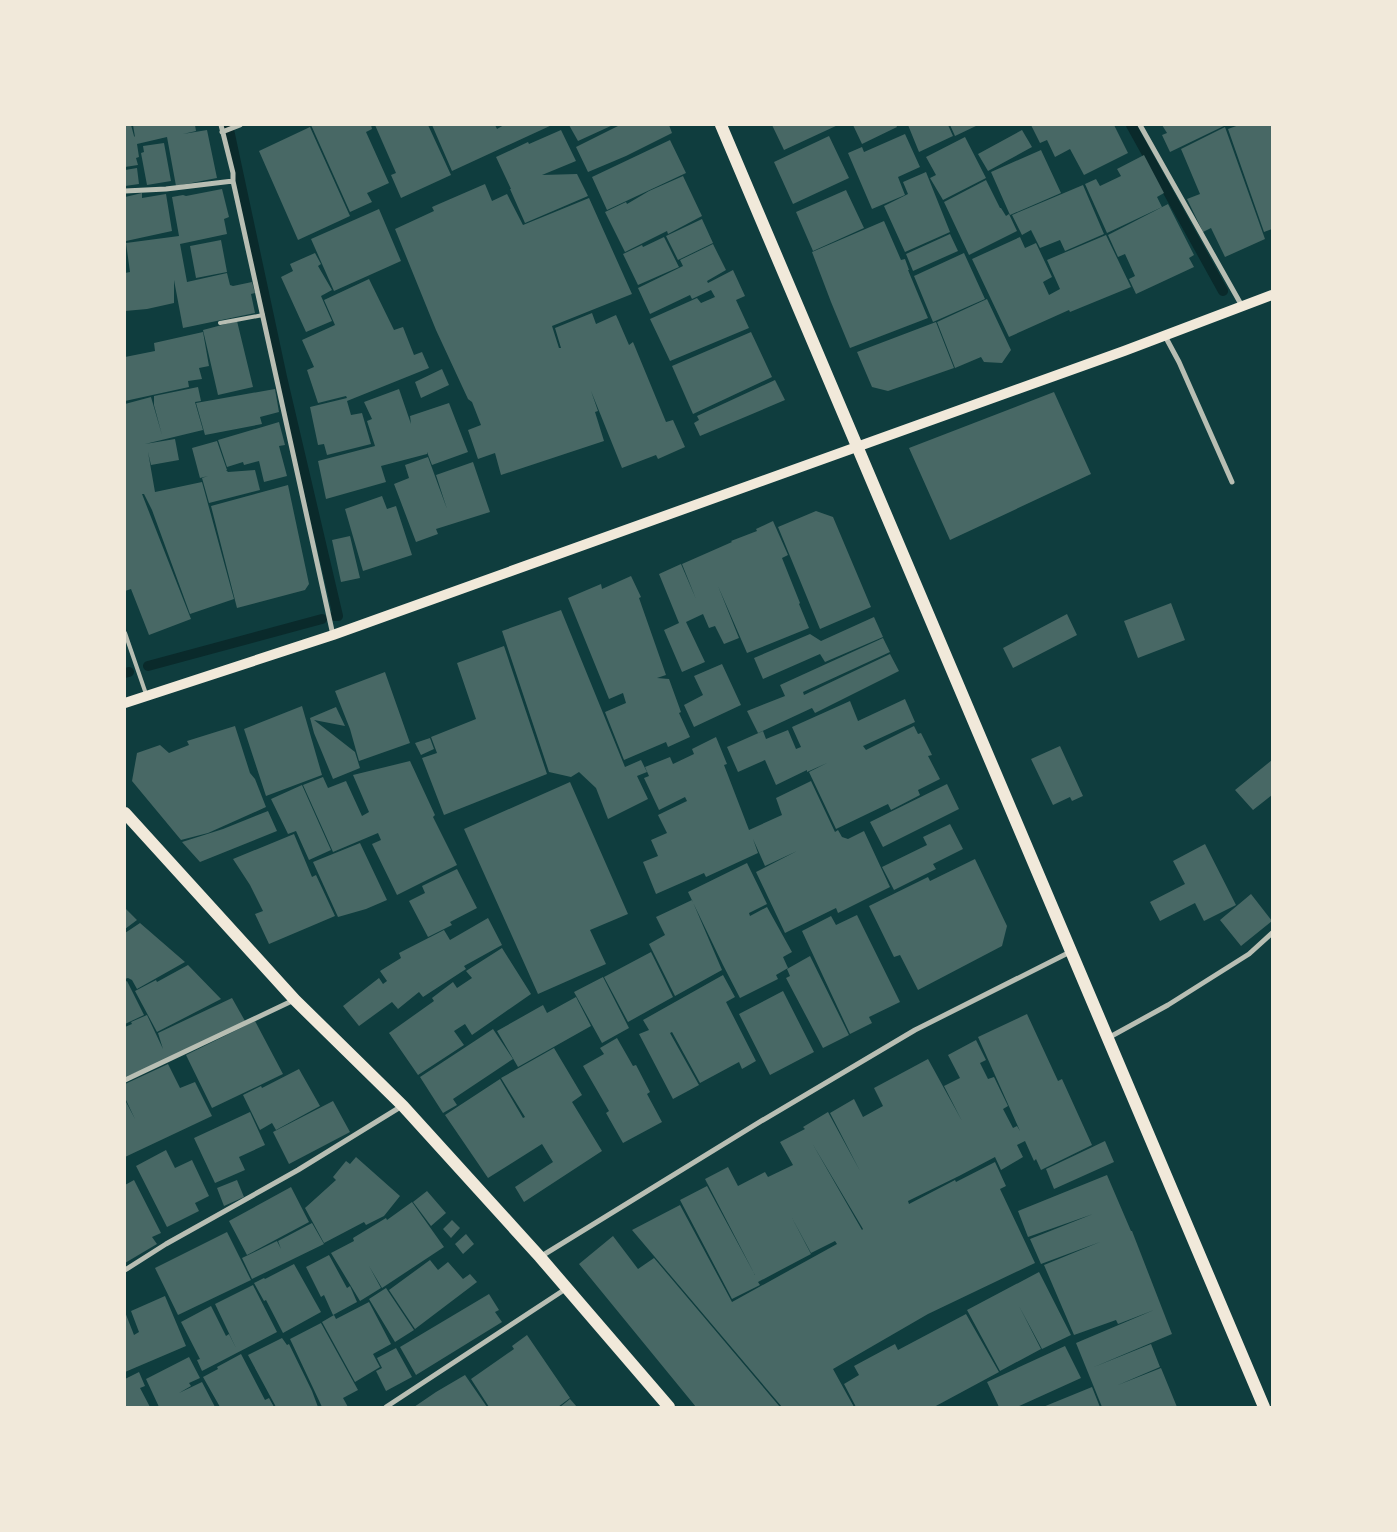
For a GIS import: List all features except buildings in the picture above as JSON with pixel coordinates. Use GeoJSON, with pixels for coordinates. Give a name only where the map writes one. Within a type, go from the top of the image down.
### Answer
{"type":"FeatureCollection","features":[{"type":"Feature","properties":{"kind":"main road"},"geometry":{"type":"LineString","coordinates":[[721,125],[1264,1407]]}},
{"type":"Feature","properties":{"kind":"main road"},"geometry":{"type":"LineString","coordinates":[[125,703],[333,635],[1164,336],[1272,295]]}},
{"type":"Feature","properties":{"kind":"main road"},"geometry":{"type":"LineString","coordinates":[[125,813],[295,1000],[403,1106],[540,1257],[669,1407]]}},
{"type":"Feature","properties":{"kind":"street"},"geometry":{"type":"LineString","coordinates":[[221,125],[227,130],[233,181],[333,635]]}},
{"type":"Feature","properties":{"kind":"street"},"geometry":{"type":"LineString","coordinates":[[227,130],[240,125]]}},
{"type":"Feature","properties":{"kind":"street"},"geometry":{"type":"LineString","coordinates":[[1140,125],[1242,306]]}},
{"type":"Feature","properties":{"kind":"street"},"geometry":{"type":"LineString","coordinates":[[125,190],[166,189],[233,181]]}},
{"type":"Feature","properties":{"kind":"street"},"geometry":{"type":"LineString","coordinates":[[1164,336],[1179,362],[1232,482]]}},
{"type":"Feature","properties":{"kind":"street"},"geometry":{"type":"LineString","coordinates":[[1108,1038],[1168,1005],[1249,954],[1272,932]]}},
{"type":"Feature","properties":{"kind":"street"},"geometry":{"type":"LineString","coordinates":[[540,1257],[763,1120],[915,1030],[1072,952]]}},
{"type":"Feature","properties":{"kind":"street"},"geometry":{"type":"LineString","coordinates":[[125,1080],[295,1000]]}},
{"type":"Feature","properties":{"kind":"street"},"geometry":{"type":"LineString","coordinates":[[125,1270],[166,1244],[298,1170],[403,1106]]}},
{"type":"Feature","properties":{"kind":"street"},"geometry":{"type":"LineString","coordinates":[[386,1407],[567,1288]]}},
{"type":"Feature","properties":{"kind":"lane"},"geometry":{"type":"LineString","coordinates":[[220,323],[263,316]]}},
{"type":"Feature","properties":{"kind":"lane"},"geometry":{"type":"LineString","coordinates":[[125,633],[147,696]]}},
{"type":"Feature","properties":{"kind":"waterway"},"geometry":{"type":"LineString","coordinates":[[228,125],[282,377],[338,616],[334,616]]}},
{"type":"Feature","properties":{"kind":"waterway"},"geometry":{"type":"LineString","coordinates":[[1131,125],[1223,291]]}},
{"type":"Feature","properties":{"kind":"waterway"},"geometry":{"type":"LineString","coordinates":[[148,666],[322,619]]}},
{"type":"Feature","properties":{"kind":"waterway"},"geometry":{"type":"LineString","coordinates":[[125,673],[129,672]]}}]}
